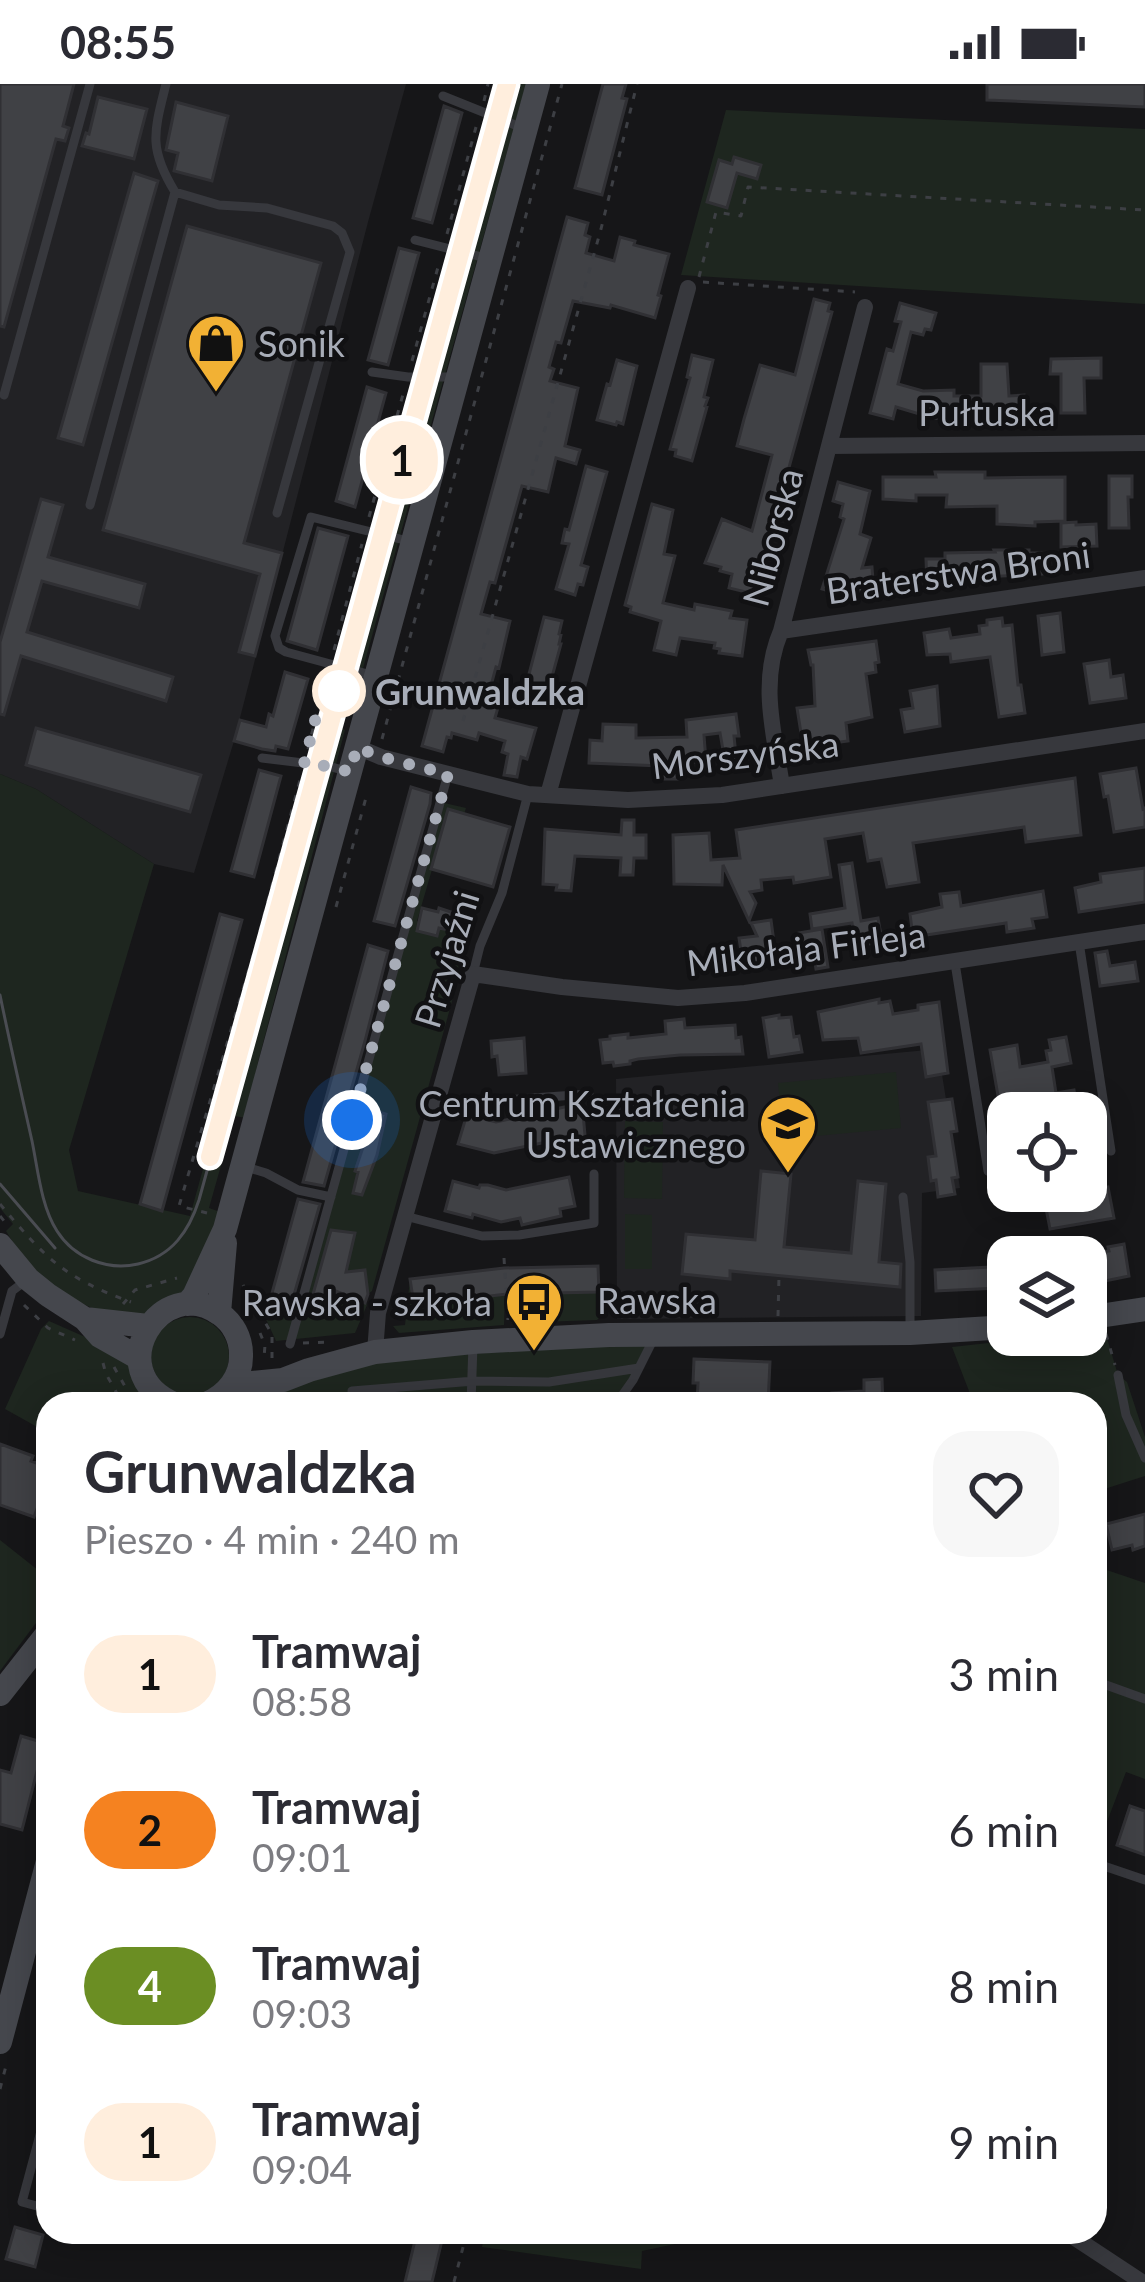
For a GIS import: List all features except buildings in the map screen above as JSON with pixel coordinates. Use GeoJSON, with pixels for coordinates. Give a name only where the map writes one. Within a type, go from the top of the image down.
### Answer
{"type":"FeatureCollection","features":[{"type":"Feature","properties":{"kind":"main road"},"geometry":{"type":"LineString","coordinates":[[187,1304],[243,1166],[350,772],[367,751],[376,676],[538,84]]}},
{"type":"Feature","properties":{"kind":"main road"},"geometry":{"type":"LineString","coordinates":[[219,1313],[220,1222]]}},
{"type":"Feature","properties":{"kind":"main road"},"geometry":{"type":"LineString","coordinates":[[5,1237],[24,1290],[85,1319],[100,1336],[139,1358]]}},
{"type":"Feature","properties":{"kind":"main road"},"geometry":{"type":"LineString","coordinates":[[156,1392],[143,1376],[142,1336],[161,1313],[187,1304],[219,1313],[253,1350],[224,1392]]}},
{"type":"Feature","properties":{"kind":"main road"},"geometry":{"type":"LineString","coordinates":[[1107,1315],[1145,1309]]}},
{"type":"Feature","properties":{"kind":"main road"},"geometry":{"type":"LineString","coordinates":[[85,1319],[148,1326]]}},
{"type":"Feature","properties":{"kind":"main road","name":"Rawska"},"geometry":{"type":"LineString","coordinates":[[232,1385],[284,1381],[375,1352],[473,1342],[987,1328]]}},
{"type":"Feature","properties":{"kind":"main road","name":"Rawska"},"geometry":{"type":"LineString","coordinates":[[253,1350],[271,1365],[309,1370]]}},
{"type":"Feature","properties":{"kind":"main road"},"geometry":{"type":"LineString","coordinates":[[0,1694],[36,1653]]}},
{"type":"Feature","properties":{"kind":"main road"},"geometry":{"type":"LineString","coordinates":[[0,2042],[5,1999],[36,1900]]}},
{"type":"Feature","properties":{"kind":"street"},"geometry":{"type":"LineString","coordinates":[[548,795],[692,285]]}},
{"type":"Feature","properties":{"kind":"street","name":"Niborska"},"geometry":{"type":"LineString","coordinates":[[782,786],[768,685],[770,658],[865,307]]}},
{"type":"Feature","properties":{"kind":"street","name":"Pułtuska"},"geometry":{"type":"LineString","coordinates":[[830,446],[1145,443]]}},
{"type":"Feature","properties":{"kind":"street","name":"Braterstwa Broni"},"geometry":{"type":"LineString","coordinates":[[781,631],[1145,578]]}},
{"type":"Feature","properties":{"kind":"street","name":"Morszyńska"},"geometry":{"type":"LineString","coordinates":[[367,751],[528,794],[593,800],[686,798],[1145,731]]}},
{"type":"Feature","properties":{"kind":"street","name":"Mikołaja Firleja"},"geometry":{"type":"LineString","coordinates":[[473,974],[678,998],[745,993],[1145,932]]}},
{"type":"Feature","properties":{"kind":"street","name":"Przyjaźni"},"geometry":{"type":"LineString","coordinates":[[375,1352],[378,1313],[473,974]]}},
{"type":"Feature","properties":{"kind":"street"},"geometry":{"type":"LineString","coordinates":[[1084,2244],[1142,2282]]}},
{"type":"Feature","properties":{"kind":"lane"},"geometry":{"type":"LineString","coordinates":[[4,395],[90,84]]}},
{"type":"Feature","properties":{"kind":"lane"},"geometry":{"type":"LineString","coordinates":[[90,505],[175,193],[155,148],[166,84]]}},
{"type":"Feature","properties":{"kind":"lane"},"geometry":{"type":"LineString","coordinates":[[443,96],[525,129]]}},
{"type":"Feature","properties":{"kind":"lane"},"geometry":{"type":"LineString","coordinates":[[175,193],[219,205],[267,208],[333,226],[347,241],[350,252],[278,513]]}},
{"type":"Feature","properties":{"kind":"lane"},"geometry":{"type":"LineString","coordinates":[[415,240],[490,259]]}},
{"type":"Feature","properties":{"kind":"lane"},"geometry":{"type":"LineString","coordinates":[[372,372],[458,376]]}},
{"type":"Feature","properties":{"kind":"lane"},"geometry":{"type":"LineString","coordinates":[[376,676],[286,652],[275,636],[310,517],[413,542]]}},
{"type":"Feature","properties":{"kind":"lane"},"geometry":{"type":"LineString","coordinates":[[262,758],[350,772]]}},
{"type":"Feature","properties":{"kind":"lane"},"geometry":{"type":"LineString","coordinates":[[290,1344],[448,774]]}},
{"type":"Feature","properties":{"kind":"lane","name":"Przyjaźni"},"geometry":{"type":"LineString","coordinates":[[473,974],[502,893],[528,794]]}},
{"type":"Feature","properties":{"kind":"lane"},"geometry":{"type":"LineString","coordinates":[[1079,942],[1111,1151]]}},
{"type":"Feature","properties":{"kind":"lane"},"geometry":{"type":"LineString","coordinates":[[955,963],[987,1166]]}},
{"type":"Feature","properties":{"kind":"lane"},"geometry":{"type":"LineString","coordinates":[[436,1105],[589,1094]]}},
{"type":"Feature","properties":{"kind":"lane"},"geometry":{"type":"LineString","coordinates":[[243,1166],[298,1190],[332,1197]]}},
{"type":"Feature","properties":{"kind":"lane"},"geometry":{"type":"LineString","coordinates":[[405,1216],[482,1236],[594,1223],[594,1174]]}},
{"type":"Feature","properties":{"kind":"lane"},"geometry":{"type":"LineString","coordinates":[[903,1197],[910,1262],[910,1333]]}},
{"type":"Feature","properties":{"kind":"lane"},"geometry":{"type":"LineString","coordinates":[[0,1334],[12,1291],[24,1290]]}},
{"type":"Feature","properties":{"kind":"lane"},"geometry":{"type":"LineString","coordinates":[[624,1392],[655,1335]]}},
{"type":"Feature","properties":{"kind":"lane"},"geometry":{"type":"LineString","coordinates":[[473,1342],[473,1392]]}},
{"type":"Feature","properties":{"kind":"lane"},"geometry":{"type":"LineString","coordinates":[[352,1391],[474,1381],[549,1382],[639,1368]]}},
{"type":"Feature","properties":{"kind":"lane"},"geometry":{"type":"LineString","coordinates":[[1118,1375],[1126,1415],[1145,1459]]}},
{"type":"Feature","properties":{"kind":"lane"},"geometry":{"type":"LineString","coordinates":[[1107,1686],[1145,1699]]}},
{"type":"Feature","properties":{"kind":"lane"},"geometry":{"type":"LineString","coordinates":[[1107,1867],[1145,1880]]}},
{"type":"Feature","properties":{"kind":"lane"},"geometry":{"type":"LineString","coordinates":[[36,2150],[22,2202],[36,2206]]}},
{"type":"Feature","properties":{"kind":"path"},"geometry":{"type":"LineString","coordinates":[[220,1222],[178,1206],[257,942],[488,84]]}},
{"type":"Feature","properties":{"kind":"path"},"geometry":{"type":"LineString","coordinates":[[367,751],[562,84]]}},
{"type":"Feature","properties":{"kind":"path"},"geometry":{"type":"LineString","coordinates":[[463,721],[637,84]]}},
{"type":"Feature","properties":{"kind":"path"},"geometry":{"type":"LineString","coordinates":[[692,285],[700,277],[716,212],[741,215],[748,187],[1145,210]]}},
{"type":"Feature","properties":{"kind":"path"},"geometry":{"type":"LineString","coordinates":[[692,285],[857,292],[865,307]]}},
{"type":"Feature","properties":{"kind":"path"},"geometry":{"type":"LineString","coordinates":[[0,1204],[58,1267],[88,1286],[133,1303]]}},
{"type":"Feature","properties":{"kind":"path"},"geometry":{"type":"LineString","coordinates":[[0,1216],[5,1237]]}},
{"type":"Feature","properties":{"kind":"path"},"geometry":{"type":"LineString","coordinates":[[504,1258],[507,1314]]}},
{"type":"Feature","properties":{"kind":"path"},"geometry":{"type":"LineString","coordinates":[[777,1323],[779,1276]]}},
{"type":"Feature","properties":{"kind":"path"},"geometry":{"type":"LineString","coordinates":[[24,1290],[48,1328],[88,1346]]}},
{"type":"Feature","properties":{"kind":"path"},"geometry":{"type":"LineString","coordinates":[[253,1350],[329,1342]]}},
{"type":"Feature","properties":{"kind":"path"},"geometry":{"type":"LineString","coordinates":[[1107,1349],[1118,1375]]}},
{"type":"Feature","properties":{"kind":"path"},"geometry":{"type":"LineString","coordinates":[[102,1354],[116,1392]]}},
{"type":"Feature","properties":{"kind":"path"},"geometry":{"type":"LineString","coordinates":[[454,2282],[464,2244]]}},
{"type":"Feature","properties":{"kind":"shaded area"},"geometry":{"type":"Polygon","coordinates":[[[0,84],[406,84],[234,741],[194,873],[154,864],[36,789],[0,774],[0,84]]]}},
{"type":"Feature","properties":{"kind":"shaded area"},"geometry":{"type":"Polygon","coordinates":[[[502,84],[526,84],[362,672],[355,676],[246,1118],[235,1116],[209,1208],[220,1212],[190,1291],[144,1316],[109,1314],[63,1293],[38,1273],[6,1231],[13,1224],[0,1208],[0,774],[36,789],[154,864],[69,1150],[78,1191],[190,1216],[502,84]]]}},
{"type":"Feature","properties":{"kind":"shaded area"},"geometry":{"type":"Polygon","coordinates":[[[726,110],[1145,129],[1145,304],[681,275],[726,110]]]}},
{"type":"Feature","properties":{"kind":"shaded area"},"geometry":{"type":"Polygon","coordinates":[[[440,802],[466,808],[464,814],[449,811],[417,921],[419,931],[436,936],[439,928],[453,929],[470,936],[372,1291],[362,1291],[367,1305],[355,1333],[276,1341],[261,1308],[266,1304],[299,1312],[440,802]]]}},
{"type":"Feature","properties":{"kind":"shaded area","name":"Centrum Kształcenia Ustawicznego"},"geometry":{"type":"Polygon","coordinates":[[[938,1049],[960,1188],[922,1193],[921,1316],[617,1319],[616,1079],[938,1049]]]}},
{"type":"Feature","properties":{"kind":"shaded area"},"geometry":{"type":"Polygon","coordinates":[[[896,1072],[901,1128],[784,1139],[778,1083],[896,1072]]]}},
{"type":"Feature","properties":{"kind":"shaded area"},"geometry":{"type":"Polygon","coordinates":[[[625,1121],[663,1122],[662,1199],[624,1198],[625,1121]]]}},
{"type":"Feature","properties":{"kind":"shaded area"},"geometry":{"type":"Polygon","coordinates":[[[625,1214],[652,1215],[652,1269],[625,1269],[625,1214]]]}},
{"type":"Feature","properties":{"kind":"shaded area"},"geometry":{"type":"Polygon","coordinates":[[[410,1279],[414,1305],[505,1291],[504,1325],[399,1333],[393,1326],[405,1325],[410,1279]]]}},
{"type":"Feature","properties":{"kind":"shaded area"},"geometry":{"type":"Polygon","coordinates":[[[598,1281],[604,1286],[606,1311],[597,1320],[511,1323],[510,1285],[516,1294],[598,1292],[598,1281]]]}},
{"type":"Feature","properties":{"kind":"shaded area"},"geometry":{"type":"Polygon","coordinates":[[[175,1320],[205,1320],[226,1341],[226,1371],[205,1392],[175,1392],[154,1371],[154,1341],[175,1320]]]}},
{"type":"Feature","properties":{"kind":"shaded area"},"geometry":{"type":"Polygon","coordinates":[[[49,1321],[126,1355],[143,1392],[36,1392],[36,1426],[5,1409],[49,1321]]]}},
{"type":"Feature","properties":{"kind":"shaded area"},"geometry":{"type":"Polygon","coordinates":[[[1107,1338],[1145,1437],[1145,1476],[1107,1488],[1107,1392],[969,1392],[952,1347],[987,1343],[987,1356],[1107,1356],[1107,1338]]]}},
{"type":"Feature","properties":{"kind":"shaded area"},"geometry":{"type":"Polygon","coordinates":[[[651,1343],[623,1392],[248,1392],[388,1359],[651,1343]]]}},
{"type":"Feature","properties":{"kind":"shaded area"},"geometry":{"type":"Polygon","coordinates":[[[0,1540],[36,1568],[36,1623],[0,1671],[0,1540]]]}},
{"type":"Feature","properties":{"kind":"shaded area"},"geometry":{"type":"Polygon","coordinates":[[[1107,1570],[1145,1583],[1145,1779],[1126,1772],[1107,1822],[1107,1570]]]}},
{"type":"Feature","properties":{"kind":"shaded area"},"geometry":{"type":"Polygon","coordinates":[[[675,2244],[642,2251],[641,2269],[482,2247],[675,2244]]]}},
{"type":"Feature","properties":{"kind":"tram line"},"geometry":{"type":"LineString","coordinates":[[0,995],[41,1188],[57,1231],[72,1249],[103,1264],[126,1266],[160,1255],[184,1232],[199,1200],[506,84]]}},
{"type":"Feature","properties":{"kind":"tram line","name":"1"},"geometry":{"type":"LineString","coordinates":[[210,1157],[507,84]]}},
{"type":"Feature","properties":{"kind":"tram line"},"geometry":{"type":"LineString","coordinates":[[0,1184],[55,1248]]}},
{"type":"Feature","properties":{"kind":"place","name":"Sonik"},"geometry":{"type":"Point","coordinates":[216,394]}},
{"type":"Feature","properties":{"kind":"place","name":"Grunwaldzka"},"geometry":{"type":"Point","coordinates":[339,691]}},
{"type":"Feature","properties":{"kind":"place","name":"Centrum Kształcenia Ustawicznego"},"geometry":{"type":"Point","coordinates":[788,1175]}},
{"type":"Feature","properties":{"kind":"place","name":"Rawska - szkoła"},"geometry":{"type":"Point","coordinates":[534,1353]}},
{"type":"Feature","properties":{"kind":"route"},"geometry":{"type":"LineString","coordinates":[[339,691],[321,697],[304,764],[350,772],[357,747],[448,774],[352,1120]]}}]}
